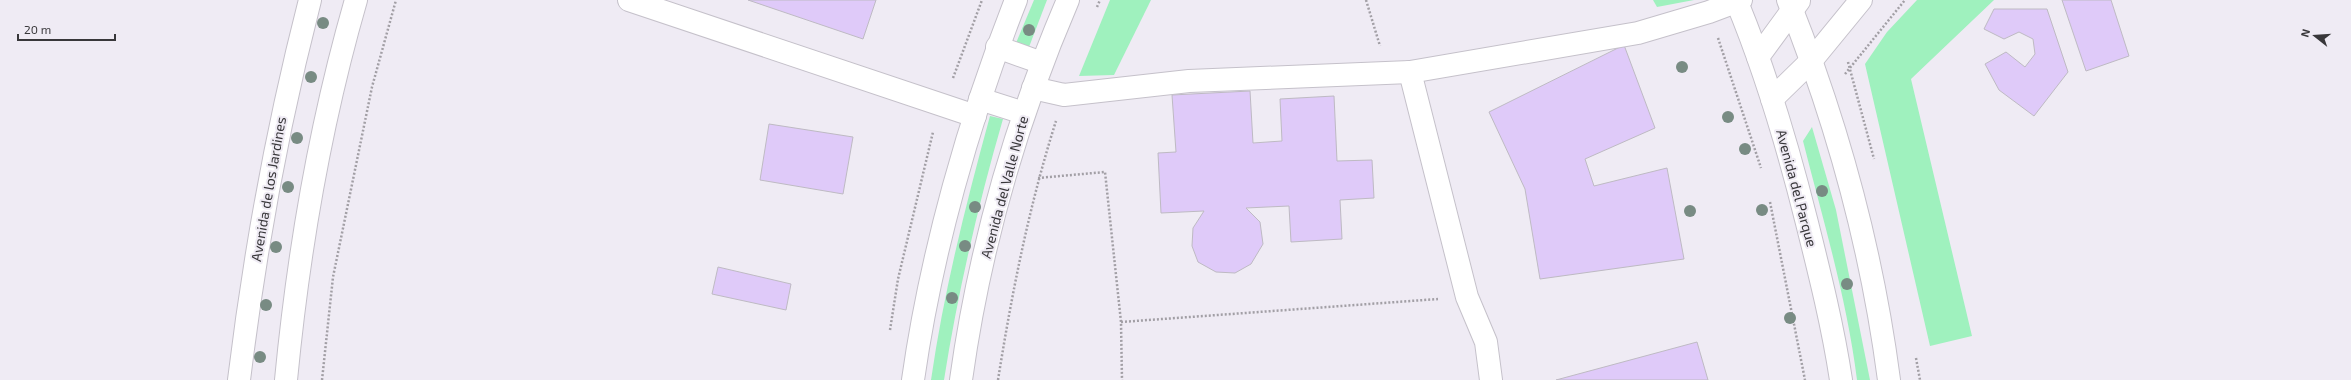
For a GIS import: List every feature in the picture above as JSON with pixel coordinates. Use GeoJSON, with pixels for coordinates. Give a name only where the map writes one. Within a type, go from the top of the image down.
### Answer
{"type":"FeatureCollection","features":[{"type":"Feature","properties":{"kind":"street","name":"Avenida de los Jardines"},"geometry":{"type":"LineString","coordinates":[[240,380],[263,208],[280,123],[310,0]]}},
{"type":"Feature","properties":{"kind":"street"},"geometry":{"type":"LineString","coordinates":[[286,380],[301,262],[313,192],[336,76],[356,0]]}},
{"type":"Feature","properties":{"kind":"street"},"geometry":{"type":"LineString","coordinates":[[629,0],[977,108],[1024,113]]}},
{"type":"Feature","properties":{"kind":"street"},"geometry":{"type":"LineString","coordinates":[[914,380],[928,298],[942,237],[977,108],[997,47],[1016,0]]}},
{"type":"Feature","properties":{"kind":"street","name":"Avenida del Valle Norte"},"geometry":{"type":"LineString","coordinates":[[961,380],[966,346],[990,237],[1024,113],[1042,63],[1068,0]]}},
{"type":"Feature","properties":{"kind":"street"},"geometry":{"type":"LineString","coordinates":[[1772,99],[1811,62],[1861,0]]}},
{"type":"Feature","properties":{"kind":"street"},"geometry":{"type":"LineString","coordinates":[[1033,88],[1064,95],[1189,81],[1410,72],[1638,33],[1709,12],[1738,1]]}},
{"type":"Feature","properties":{"kind":"street","name":"Avenida del Parque"},"geometry":{"type":"LineString","coordinates":[[1738,1],[1772,99],[1798,187],[1829,309],[1841,380]]}},
{"type":"Feature","properties":{"kind":"street"},"geometry":{"type":"LineString","coordinates":[[1794,4],[1811,62],[1829,110],[1857,213],[1879,313],[1889,380]]}},
{"type":"Feature","properties":{"kind":"street"},"geometry":{"type":"LineString","coordinates":[[1758,57],[1794,4]]}},
{"type":"Feature","properties":{"kind":"street"},"geometry":{"type":"LineString","coordinates":[[997,47],[1042,63]]}},
{"type":"Feature","properties":{"kind":"street"},"geometry":{"type":"LineString","coordinates":[[1410,72],[1467,297],[1486,342],[1491,380]]}},
{"type":"Feature","properties":{"kind":"path"},"geometry":{"type":"LineString","coordinates":[[322,380],[333,277],[372,87],[396,0]]}},
{"type":"Feature","properties":{"kind":"path"},"geometry":{"type":"LineString","coordinates":[[1094,14],[1100,0]]}},
{"type":"Feature","properties":{"kind":"path"},"geometry":{"type":"LineString","coordinates":[[1366,0],[1388,73]]}},
{"type":"Feature","properties":{"kind":"path"},"geometry":{"type":"LineString","coordinates":[[1709,12],[1763,174]]}},
{"type":"Feature","properties":{"kind":"path"},"geometry":{"type":"LineString","coordinates":[[998,380],[1013,289],[1038,178],[1064,95]]}},
{"type":"Feature","properties":{"kind":"path"},"geometry":{"type":"LineString","coordinates":[[1038,178],[1104,172],[1121,322],[1122,380]]}},
{"type":"Feature","properties":{"kind":"path"},"geometry":{"type":"LineString","coordinates":[[1769,196],[1805,380]]}},
{"type":"Feature","properties":{"kind":"path"},"geometry":{"type":"LineString","coordinates":[[1121,322],[1467,297]]}},
{"type":"Feature","properties":{"kind":"green space"},"geometry":{"type":"Polygon","coordinates":[[[1034,0],[1047,0],[1029,47],[1016,43],[1034,0]]]}},
{"type":"Feature","properties":{"kind":"green space"},"geometry":{"type":"Polygon","coordinates":[[[1110,0],[1151,0],[1114,75],[1079,76],[1110,0]]]}},
{"type":"Feature","properties":{"kind":"green space"},"geometry":{"type":"Polygon","coordinates":[[[1653,0],[1694,0],[1657,7],[1653,0]]]}},
{"type":"Feature","properties":{"kind":"green space"},"geometry":{"type":"Polygon","coordinates":[[[1917,0],[1994,0],[1911,79],[1972,336],[1930,346],[1865,64],[1887,32],[1917,0]]]}},
{"type":"Feature","properties":{"kind":"green space"},"geometry":{"type":"Polygon","coordinates":[[[990,116],[1003,119],[969,249],[944,380],[931,380],[942,313],[956,247],[990,116]]]}},
{"type":"Feature","properties":{"kind":"green space"},"geometry":{"type":"Polygon","coordinates":[[[1812,127],[1836,210],[1870,380],[1857,380],[1853,350],[1841,290],[1803,141],[1812,127]]]}},
{"type":"Feature","properties":{"kind":"building"},"geometry":{"type":"Polygon","coordinates":[[[748,0],[876,0],[863,39],[748,0]]]}},
{"type":"Feature","properties":{"kind":"building"},"geometry":{"type":"Polygon","coordinates":[[[2062,0],[2111,0],[2129,56],[2086,71],[2062,0]]]}},
{"type":"Feature","properties":{"kind":"building"},"geometry":{"type":"Polygon","coordinates":[[[1994,9],[2047,9],[2068,72],[2034,116],[1999,90],[1985,64],[2006,52],[2025,67],[2035,54],[2033,39],[2019,32],[2004,39],[1984,29],[1994,9]]]}},
{"type":"Feature","properties":{"kind":"building"},"geometry":{"type":"Polygon","coordinates":[[[1624,45],[1655,128],[1585,159],[1594,186],[1667,168],[1684,259],[1540,279],[1525,189],[1489,112],[1624,45]]]}},
{"type":"Feature","properties":{"kind":"building"},"geometry":{"type":"Polygon","coordinates":[[[1250,91],[1253,143],[1282,141],[1280,99],[1334,96],[1337,161],[1372,160],[1374,198],[1340,200],[1342,239],[1291,242],[1289,206],[1246,208],[1260,222],[1263,244],[1251,264],[1235,273],[1216,272],[1198,262],[1192,246],[1193,228],[1204,211],[1161,213],[1158,153],[1176,152],[1172,95],[1250,91]]]}},
{"type":"Feature","properties":{"kind":"building"},"geometry":{"type":"Polygon","coordinates":[[[769,124],[853,137],[843,194],[760,180],[769,124]]]}},
{"type":"Feature","properties":{"kind":"building"},"geometry":{"type":"Polygon","coordinates":[[[718,267],[791,284],[786,310],[712,294],[718,267]]]}},
{"type":"Feature","properties":{"kind":"building"},"geometry":{"type":"Polygon","coordinates":[[[1697,342],[1708,380],[1556,380],[1697,342]]]}}]}
